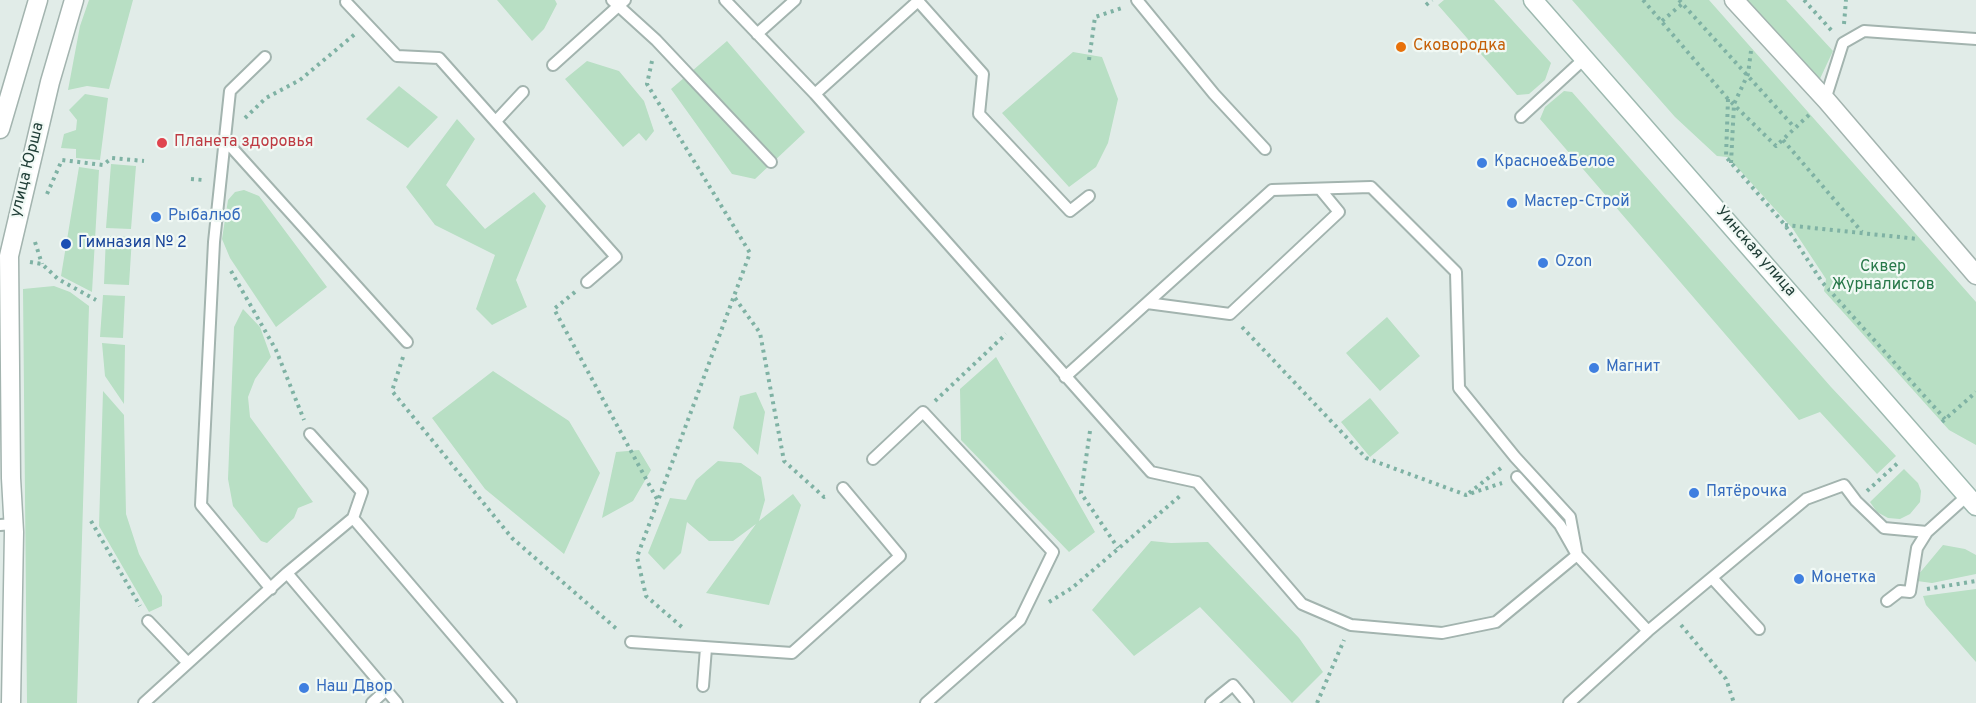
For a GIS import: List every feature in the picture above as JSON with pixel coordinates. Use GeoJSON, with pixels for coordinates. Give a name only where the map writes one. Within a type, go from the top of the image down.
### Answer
{"type":"FeatureCollection","features":[{"type":"Feature","properties":{"kind":"street"},"geometry":{"type":"LineString","coordinates":[[0,129],[38,0]]}},
{"type":"Feature","properties":{"kind":"street","name":"Уинская улица"},"geometry":{"type":"LineString","coordinates":[[1533,0],[1973,497]]}},
{"type":"Feature","properties":{"kind":"street"},"geometry":{"type":"LineString","coordinates":[[1734,0],[1825,100],[1946,243],[1976,275]]}},
{"type":"Feature","properties":{"kind":"street","name":"улица Юрша"},"geometry":{"type":"LineString","coordinates":[[11,703],[7,525],[9,256],[50,82],[72,1]]}},
{"type":"Feature","properties":{"kind":"lane"},"geometry":{"type":"LineString","coordinates":[[725,0],[815,94],[1151,472],[1197,482],[1302,604],[1351,625],[1442,633],[1496,622],[1577,555]]}},
{"type":"Feature","properties":{"kind":"lane"},"geometry":{"type":"LineString","coordinates":[[757,34],[795,0]]}},
{"type":"Feature","properties":{"kind":"lane"},"geometry":{"type":"LineString","coordinates":[[815,94],[918,1],[984,74],[979,114],[1070,211],[1089,196]]}},
{"type":"Feature","properties":{"kind":"lane"},"geometry":{"type":"LineString","coordinates":[[1137,1],[1264,149]]}},
{"type":"Feature","properties":{"kind":"lane"},"geometry":{"type":"LineString","coordinates":[[346,2],[397,56],[439,58],[616,257],[587,282]]}},
{"type":"Feature","properties":{"kind":"lane"},"geometry":{"type":"LineString","coordinates":[[553,65],[618,2],[771,162]]}},
{"type":"Feature","properties":{"kind":"lane"},"geometry":{"type":"LineString","coordinates":[[1825,100],[1843,43],[1864,31],[1976,39]]}},
{"type":"Feature","properties":{"kind":"lane"},"geometry":{"type":"LineString","coordinates":[[265,57],[230,92],[214,242],[201,505],[271,589]]}},
{"type":"Feature","properties":{"kind":"lane"},"geometry":{"type":"LineString","coordinates":[[1521,117],[1585,58]]}},
{"type":"Feature","properties":{"kind":"lane"},"geometry":{"type":"LineString","coordinates":[[496,122],[523,92]]}},
{"type":"Feature","properties":{"kind":"lane"},"geometry":{"type":"LineString","coordinates":[[224,139],[407,342]]}},
{"type":"Feature","properties":{"kind":"lane"},"geometry":{"type":"LineString","coordinates":[[1065,377],[1272,190],[1371,188],[1456,272],[1459,388],[1515,457],[1570,517],[1577,555]]}},
{"type":"Feature","properties":{"kind":"lane"},"geometry":{"type":"LineString","coordinates":[[1147,303],[1230,314],[1339,212],[1320,189]]}},
{"type":"Feature","properties":{"kind":"lane"},"geometry":{"type":"LineString","coordinates":[[873,459],[924,412],[1053,552],[1020,620],[926,703]]}},
{"type":"Feature","properties":{"kind":"lane"},"geometry":{"type":"LineString","coordinates":[[144,703],[287,573],[353,518],[362,492],[310,434]]}},
{"type":"Feature","properties":{"kind":"lane"},"geometry":{"type":"LineString","coordinates":[[1517,477],[1560,525],[1577,555],[1648,631]]}},
{"type":"Feature","properties":{"kind":"lane"},"geometry":{"type":"LineString","coordinates":[[1569,703],[1648,631],[1806,499],[1844,485],[1856,501],[1884,528],[1927,532]]}},
{"type":"Feature","properties":{"kind":"lane"},"geometry":{"type":"LineString","coordinates":[[631,642],[792,653],[900,556],[843,488]]}},
{"type":"Feature","properties":{"kind":"lane"},"geometry":{"type":"LineString","coordinates":[[1887,601],[1900,591],[1910,592],[1917,548],[1927,532],[1973,497]]}},
{"type":"Feature","properties":{"kind":"lane"},"geometry":{"type":"LineString","coordinates":[[353,518],[511,703]]}},
{"type":"Feature","properties":{"kind":"lane"},"geometry":{"type":"LineString","coordinates":[[287,573],[397,703]]}},
{"type":"Feature","properties":{"kind":"lane"},"geometry":{"type":"LineString","coordinates":[[1713,579],[1759,629]]}},
{"type":"Feature","properties":{"kind":"lane"},"geometry":{"type":"LineString","coordinates":[[148,621],[187,662]]}},
{"type":"Feature","properties":{"kind":"lane"},"geometry":{"type":"LineString","coordinates":[[703,686],[706,648]]}},
{"type":"Feature","properties":{"kind":"lane"},"geometry":{"type":"LineString","coordinates":[[1211,703],[1233,685],[1248,703]]}},
{"type":"Feature","properties":{"kind":"lane"},"geometry":{"type":"LineString","coordinates":[[372,703],[385,691]]}},
{"type":"Feature","properties":{"kind":"path"},"geometry":{"type":"LineString","coordinates":[[1426,5],[1432,0]]}},
{"type":"Feature","properties":{"kind":"path"},"geometry":{"type":"LineString","coordinates":[[1643,0],[1728,99],[1776,146],[1825,100]]}},
{"type":"Feature","properties":{"kind":"path"},"geometry":{"type":"LineString","coordinates":[[1804,0],[1843,43]]}},
{"type":"Feature","properties":{"kind":"path"},"geometry":{"type":"LineString","coordinates":[[1089,60],[1095,17],[1137,1]]}},
{"type":"Feature","properties":{"kind":"path"},"geometry":{"type":"LineString","coordinates":[[1662,21],[1680,2],[1795,128]]}},
{"type":"Feature","properties":{"kind":"path"},"geometry":{"type":"LineString","coordinates":[[266,98],[300,80],[367,24]]}},
{"type":"Feature","properties":{"kind":"path"},"geometry":{"type":"LineString","coordinates":[[656,40],[647,84],[750,254],[637,557],[646,596],[706,648]]}},
{"type":"Feature","properties":{"kind":"path"},"geometry":{"type":"LineString","coordinates":[[1731,164],[1734,104],[1748,74],[1752,45]]}},
{"type":"Feature","properties":{"kind":"path"},"geometry":{"type":"LineString","coordinates":[[1728,99],[1726,157],[1785,225],[1822,282],[1944,421],[1976,392]]}},
{"type":"Feature","properties":{"kind":"path"},"geometry":{"type":"LineString","coordinates":[[1783,140],[1862,232]]}},
{"type":"Feature","properties":{"kind":"path"},"geometry":{"type":"LineString","coordinates":[[46,197],[62,160],[103,165],[112,158],[144,160]]}},
{"type":"Feature","properties":{"kind":"path"},"geometry":{"type":"LineString","coordinates":[[1785,225],[1946,243]]}},
{"type":"Feature","properties":{"kind":"path"},"geometry":{"type":"LineString","coordinates":[[35,240],[42,264],[58,279],[96,300]]}},
{"type":"Feature","properties":{"kind":"path"},"geometry":{"type":"LineString","coordinates":[[214,242],[276,350],[310,434]]}},
{"type":"Feature","properties":{"kind":"path"},"geometry":{"type":"LineString","coordinates":[[25,261],[42,264]]}},
{"type":"Feature","properties":{"kind":"path"},"geometry":{"type":"LineString","coordinates":[[587,282],[554,309],[658,501]]}},
{"type":"Feature","properties":{"kind":"path"},"geometry":{"type":"LineString","coordinates":[[735,298],[760,333],[784,461],[824,497],[843,488]]}},
{"type":"Feature","properties":{"kind":"path"},"geometry":{"type":"LineString","coordinates":[[1230,314],[1366,458],[1466,495],[1517,477]]}},
{"type":"Feature","properties":{"kind":"path"},"geometry":{"type":"LineString","coordinates":[[924,412],[1017,323]]}},
{"type":"Feature","properties":{"kind":"path"},"geometry":{"type":"LineString","coordinates":[[407,342],[392,392],[512,538],[631,642]]}},
{"type":"Feature","properties":{"kind":"path"},"geometry":{"type":"LineString","coordinates":[[1094,409],[1081,493],[1118,548]]}},
{"type":"Feature","properties":{"kind":"path"},"geometry":{"type":"LineString","coordinates":[[1466,495],[1515,457]]}},
{"type":"Feature","properties":{"kind":"path"},"geometry":{"type":"LineString","coordinates":[[1020,620],[1072,588],[1197,482]]}},
{"type":"Feature","properties":{"kind":"path"},"geometry":{"type":"LineString","coordinates":[[91,521],[148,621]]}},
{"type":"Feature","properties":{"kind":"path"},"geometry":{"type":"LineString","coordinates":[[1910,592],[1976,580]]}},
{"type":"Feature","properties":{"kind":"path"},"geometry":{"type":"LineString","coordinates":[[1670,613],[1726,679],[1734,703]]}},
{"type":"Feature","properties":{"kind":"path"},"geometry":{"type":"LineString","coordinates":[[1317,703],[1351,625]]}},
{"type":"Feature","properties":{"kind":"green space"},"geometry":{"type":"Polygon","coordinates":[[[89,0],[133,0],[109,89],[87,86],[68,90],[80,26],[89,0]]]}},
{"type":"Feature","properties":{"kind":"green space"},"geometry":{"type":"Polygon","coordinates":[[[497,0],[555,0],[557,4],[544,29],[532,41],[497,0]]]}},
{"type":"Feature","properties":{"kind":"green space"},"geometry":{"type":"Polygon","coordinates":[[[1444,0],[1494,0],[1551,63],[1545,80],[1529,94],[1517,95],[1438,5],[1444,0]]]}},
{"type":"Feature","properties":{"kind":"green space","name":"Сквер Журналистов"},"geometry":{"type":"Polygon","coordinates":[[[1572,0],[1709,0],[1976,302],[1976,445],[1949,430],[1824,291],[1826,279],[1793,229],[1727,157],[1717,156],[1675,117],[1572,0]]]}},
{"type":"Feature","properties":{"kind":"green space"},"geometry":{"type":"Polygon","coordinates":[[[1747,0],[1786,0],[1833,51],[1818,83],[1747,0]]]}},
{"type":"Feature","properties":{"kind":"green space"},"geometry":{"type":"Polygon","coordinates":[[[727,41],[805,132],[755,179],[732,174],[671,89],[727,41]]]}},
{"type":"Feature","properties":{"kind":"green space"},"geometry":{"type":"Polygon","coordinates":[[[1073,52],[1102,57],[1118,99],[1108,143],[1096,167],[1069,187],[1002,113],[1073,52]]]}},
{"type":"Feature","properties":{"kind":"green space"},"geometry":{"type":"Polygon","coordinates":[[[587,61],[619,71],[644,101],[654,131],[646,141],[639,133],[623,147],[565,79],[587,61]]]}},
{"type":"Feature","properties":{"kind":"green space"},"geometry":{"type":"Polygon","coordinates":[[[399,86],[438,117],[408,148],[366,119],[399,86]]]}},
{"type":"Feature","properties":{"kind":"green space"},"geometry":{"type":"Polygon","coordinates":[[[1564,91],[1572,92],[1831,387],[1896,456],[1877,474],[1820,412],[1799,420],[1540,119],[1545,107],[1564,91]]]}},
{"type":"Feature","properties":{"kind":"green space"},"geometry":{"type":"Polygon","coordinates":[[[85,94],[108,98],[100,160],[76,158],[76,149],[61,148],[64,134],[76,130],[77,120],[69,110],[85,94]]]}},
{"type":"Feature","properties":{"kind":"green space"},"geometry":{"type":"Polygon","coordinates":[[[457,119],[475,139],[446,185],[485,229],[534,192],[546,206],[516,280],[527,307],[492,325],[476,309],[495,255],[435,225],[406,187],[457,119]]]}},
{"type":"Feature","properties":{"kind":"green space"},"geometry":{"type":"Polygon","coordinates":[[[111,164],[136,166],[131,229],[106,228],[111,164]]]}},
{"type":"Feature","properties":{"kind":"green space"},"geometry":{"type":"Polygon","coordinates":[[[79,167],[99,170],[92,292],[61,276],[79,167]]]}},
{"type":"Feature","properties":{"kind":"green space"},"geometry":{"type":"Polygon","coordinates":[[[244,190],[259,196],[327,287],[276,327],[230,258],[222,239],[228,200],[235,192],[244,190]]]}},
{"type":"Feature","properties":{"kind":"green space"},"geometry":{"type":"Polygon","coordinates":[[[106,236],[132,237],[129,285],[104,284],[106,236]]]}},
{"type":"Feature","properties":{"kind":"green space"},"geometry":{"type":"Polygon","coordinates":[[[54,286],[70,292],[89,306],[77,703],[27,703],[23,289],[54,286]]]}},
{"type":"Feature","properties":{"kind":"green space"},"geometry":{"type":"Polygon","coordinates":[[[103,295],[125,296],[123,338],[100,337],[103,295]]]}},
{"type":"Feature","properties":{"kind":"green space"},"geometry":{"type":"Polygon","coordinates":[[[243,309],[260,327],[271,357],[255,379],[248,397],[250,417],[313,502],[298,508],[294,518],[267,543],[261,541],[233,506],[228,479],[234,327],[243,309]]]}},
{"type":"Feature","properties":{"kind":"green space"},"geometry":{"type":"Polygon","coordinates":[[[1387,317],[1420,356],[1380,391],[1346,353],[1387,317]]]}},
{"type":"Feature","properties":{"kind":"green space"},"geometry":{"type":"Polygon","coordinates":[[[102,343],[125,345],[124,404],[105,376],[102,343]]]}},
{"type":"Feature","properties":{"kind":"green space"},"geometry":{"type":"Polygon","coordinates":[[[996,357],[1095,532],[1069,552],[961,440],[960,389],[996,357]]]}},
{"type":"Feature","properties":{"kind":"green space"},"geometry":{"type":"Polygon","coordinates":[[[493,371],[569,421],[600,473],[564,554],[485,489],[432,418],[493,371]]]}},
{"type":"Feature","properties":{"kind":"green space"},"geometry":{"type":"Polygon","coordinates":[[[103,391],[124,415],[126,514],[139,554],[162,596],[162,606],[149,612],[99,526],[103,391]]]}},
{"type":"Feature","properties":{"kind":"green space"},"geometry":{"type":"Polygon","coordinates":[[[756,392],[765,412],[758,455],[733,428],[740,396],[756,392]]]}},
{"type":"Feature","properties":{"kind":"green space"},"geometry":{"type":"Polygon","coordinates":[[[1370,398],[1399,433],[1370,457],[1341,422],[1370,398]]]}},
{"type":"Feature","properties":{"kind":"green space"},"geometry":{"type":"Polygon","coordinates":[[[639,450],[651,470],[633,501],[602,518],[616,452],[639,450]]]}},
{"type":"Feature","properties":{"kind":"green space"},"geometry":{"type":"Polygon","coordinates":[[[718,461],[741,463],[761,477],[765,500],[759,521],[793,494],[801,505],[769,605],[706,593],[756,524],[733,541],[709,541],[687,522],[681,553],[664,570],[648,553],[670,498],[686,500],[696,480],[718,461]]]}},
{"type":"Feature","properties":{"kind":"green space"},"geometry":{"type":"Polygon","coordinates":[[[1904,469],[1918,483],[1921,491],[1920,502],[1910,514],[1900,519],[1888,518],[1877,512],[1870,502],[1904,469]]]}},
{"type":"Feature","properties":{"kind":"green space"},"geometry":{"type":"Polygon","coordinates":[[[1151,541],[1208,542],[1299,638],[1323,672],[1292,703],[1200,607],[1134,656],[1092,610],[1151,541]]]}},
{"type":"Feature","properties":{"kind":"green space"},"geometry":{"type":"Polygon","coordinates":[[[1943,545],[1965,549],[1976,555],[1976,574],[1932,583],[1917,581],[1918,575],[1943,545]]]}},
{"type":"Feature","properties":{"kind":"green space"},"geometry":{"type":"Polygon","coordinates":[[[1976,589],[1976,662],[1926,605],[1923,596],[1976,589]]]}},
{"type":"Feature","properties":{"kind":"place","name":"Сковородка"},"geometry":{"type":"Point","coordinates":[1401,47]}},
{"type":"Feature","properties":{"kind":"place","name":"Планета здоровья"},"geometry":{"type":"Point","coordinates":[162,143]}},
{"type":"Feature","properties":{"kind":"place","name":"Красное&Белое"},"geometry":{"type":"Point","coordinates":[1482,163]}},
{"type":"Feature","properties":{"kind":"place","name":"Мастер-Строй"},"geometry":{"type":"Point","coordinates":[1512,203]}},
{"type":"Feature","properties":{"kind":"place","name":"Рыбалюб"},"geometry":{"type":"Point","coordinates":[156,217]}},
{"type":"Feature","properties":{"kind":"place","name":"Гимназия № 2"},"geometry":{"type":"Point","coordinates":[66,244]}},
{"type":"Feature","properties":{"kind":"place","name":"Ozon"},"geometry":{"type":"Point","coordinates":[1543,263]}},
{"type":"Feature","properties":{"kind":"place","name":"Магнит"},"geometry":{"type":"Point","coordinates":[1594,368]}},
{"type":"Feature","properties":{"kind":"place","name":"Пятёрочка"},"geometry":{"type":"Point","coordinates":[1694,493]}},
{"type":"Feature","properties":{"kind":"place","name":"Монетка"},"geometry":{"type":"Point","coordinates":[1799,579]}},
{"type":"Feature","properties":{"kind":"place","name":"Наш Двор"},"geometry":{"type":"Point","coordinates":[304,688]}}]}
